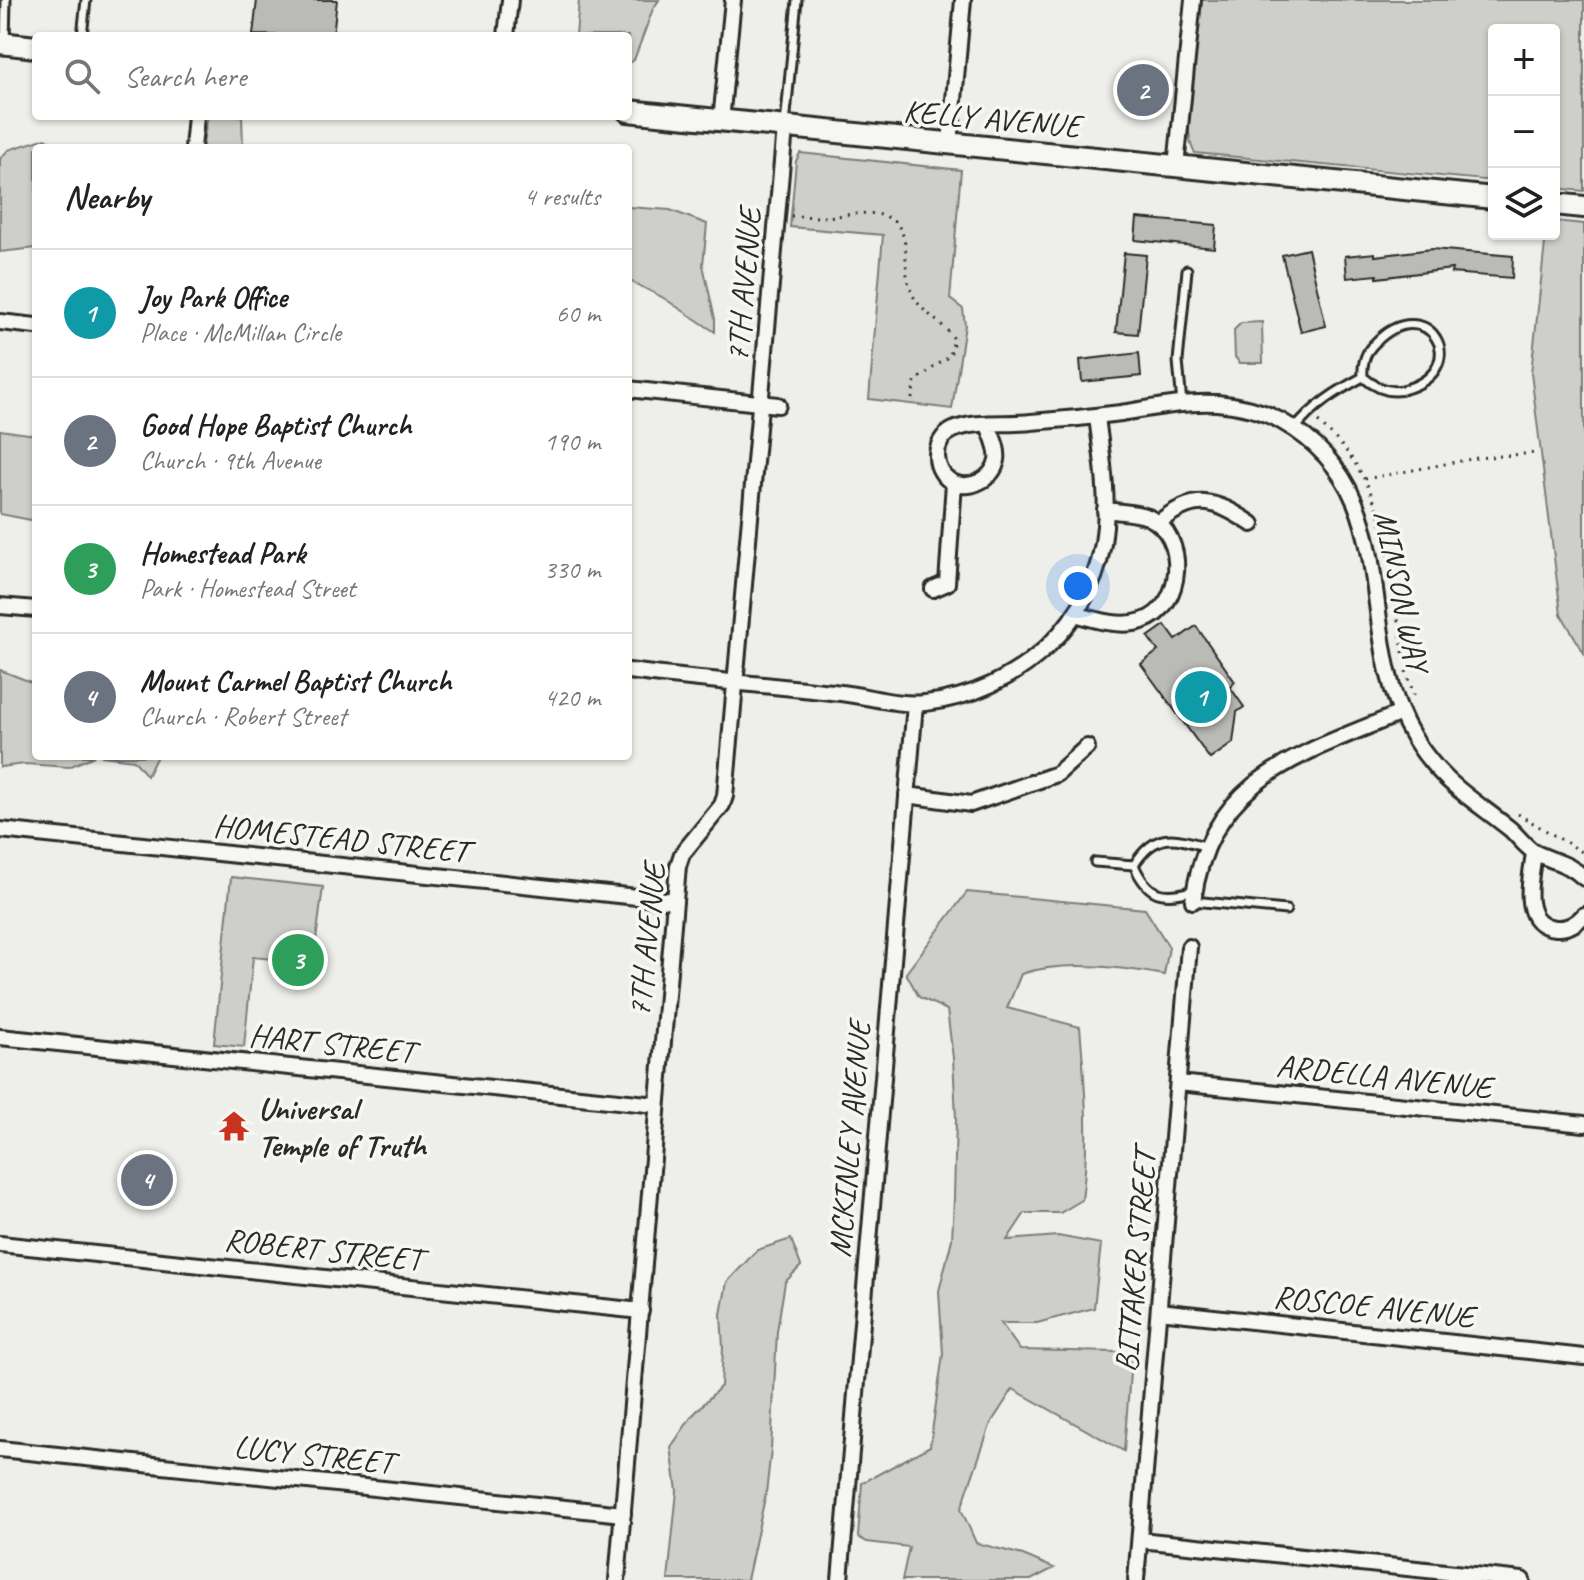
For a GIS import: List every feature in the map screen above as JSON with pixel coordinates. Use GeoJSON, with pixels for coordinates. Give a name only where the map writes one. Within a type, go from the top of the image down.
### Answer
{"type":"FeatureCollection","features":[{"type":"Feature","properties":{"kind":"main road"},"geometry":{"type":"LineString","coordinates":[[2,43],[32,47]]}},
{"type":"Feature","properties":{"kind":"main road","name":"KELLY AVENUE"},"geometry":{"type":"LineString","coordinates":[[632,111],[1488,197]]}},
{"type":"Feature","properties":{"kind":"main road"},"geometry":{"type":"LineString","coordinates":[[1560,205],[1584,207]]}},
{"type":"Feature","properties":{"kind":"street"},"geometry":{"type":"LineString","coordinates":[[506,32],[510,0]]}},
{"type":"Feature","properties":{"kind":"street"},"geometry":{"type":"LineString","coordinates":[[721,121],[733,0]]}},
{"type":"Feature","properties":{"kind":"street"},"geometry":{"type":"LineString","coordinates":[[950,144],[963,0]]}},
{"type":"Feature","properties":{"kind":"street"},"geometry":{"type":"LineString","coordinates":[[1176,166],[1193,0]]}},
{"type":"Feature","properties":{"kind":"street"},"geometry":{"type":"LineString","coordinates":[[193,144],[196,120]]}},
{"type":"Feature","properties":{"kind":"street","name":"7TH AVENUE"},"geometry":{"type":"LineString","coordinates":[[617,1580],[675,901],[682,854],[722,805],[725,796],[785,128]]}},
{"type":"Feature","properties":{"kind":"street"},"geometry":{"type":"LineString","coordinates":[[0,322],[32,326]]}},
{"type":"Feature","properties":{"kind":"street"},"geometry":{"type":"LineString","coordinates":[[632,389],[778,405]]}},
{"type":"Feature","properties":{"kind":"street","name":"MINSON WAY"},"geometry":{"type":"LineString","coordinates":[[954,483],[943,475],[936,458],[937,448],[951,431],[988,425],[1097,416],[1182,404],[1221,403],[1248,407],[1295,429],[1313,442],[1341,475],[1362,518],[1390,681],[1401,713],[1422,749],[1445,778],[1507,827],[1534,853],[1569,865],[1584,878]]}},
{"type":"Feature","properties":{"kind":"street"},"geometry":{"type":"LineString","coordinates":[[632,671],[915,704],[957,698],[998,682],[1044,650],[1075,614],[1100,561],[1105,510],[1097,416]]}},
{"type":"Feature","properties":{"kind":"street"},"geometry":{"type":"LineString","coordinates":[[933,589],[947,583],[954,483],[968,485],[980,482],[992,472],[997,461],[988,425]]}},
{"type":"Feature","properties":{"kind":"street"},"geometry":{"type":"LineString","coordinates":[[1158,523],[1174,510],[1192,502],[1210,502],[1252,524]]}},
{"type":"Feature","properties":{"kind":"street"},"geometry":{"type":"LineString","coordinates":[[1075,614],[1128,624],[1144,621],[1172,596],[1175,566],[1171,537],[1146,516],[1105,510]]}},
{"type":"Feature","properties":{"kind":"street"},"geometry":{"type":"LineString","coordinates":[[0,606],[32,609]]}},
{"type":"Feature","properties":{"kind":"street","name":"MCKINLEY AVENUE"},"geometry":{"type":"LineString","coordinates":[[840,1580],[915,704]]}},
{"type":"Feature","properties":{"kind":"street"},"geometry":{"type":"LineString","coordinates":[[1194,896],[1207,847],[1242,795],[1281,764],[1401,713]]}},
{"type":"Feature","properties":{"kind":"street"},"geometry":{"type":"LineString","coordinates":[[907,795],[971,804],[1057,774],[1087,747]]}},
{"type":"Feature","properties":{"kind":"street","name":"HOMESTEAD STREET"},"geometry":{"type":"LineString","coordinates":[[0,830],[675,901]]}},
{"type":"Feature","properties":{"kind":"street"},"geometry":{"type":"LineString","coordinates":[[1534,853],[1529,897],[1534,916],[1542,923],[1561,928],[1584,915]]}},
{"type":"Feature","properties":{"kind":"street","name":"BITTAKER STREET"},"geometry":{"type":"LineString","coordinates":[[1136,1580],[1189,947]]}},
{"type":"Feature","properties":{"kind":"street","name":"HART STREET"},"geometry":{"type":"LineString","coordinates":[[0,1037],[657,1105]]}},
{"type":"Feature","properties":{"kind":"street","name":"ARDELLA AVENUE"},"geometry":{"type":"LineString","coordinates":[[1178,1083],[1584,1124]]}},
{"type":"Feature","properties":{"kind":"street","name":"ROBERT STREET"},"geometry":{"type":"LineString","coordinates":[[0,1244],[641,1311]]}},
{"type":"Feature","properties":{"kind":"street","name":"ROSCOE AVENUE"},"geometry":{"type":"LineString","coordinates":[[1159,1311],[1584,1357]]}},
{"type":"Feature","properties":{"kind":"street","name":"LUCY STREET"},"geometry":{"type":"LineString","coordinates":[[0,1449],[623,1514]]}},
{"type":"Feature","properties":{"kind":"street"},"geometry":{"type":"LineString","coordinates":[[1140,1540],[1522,1580]]}},
{"type":"Feature","properties":{"kind":"lane"},"geometry":{"type":"LineString","coordinates":[[2,43],[6,0]]}},
{"type":"Feature","properties":{"kind":"lane"},"geometry":{"type":"LineString","coordinates":[[82,32],[86,0]]}},
{"type":"Feature","properties":{"kind":"lane"},"geometry":{"type":"LineString","coordinates":[[785,128],[797,0]]}},
{"type":"Feature","properties":{"kind":"lane"},"geometry":{"type":"LineString","coordinates":[[1182,404],[1178,361],[1187,270]]}},
{"type":"Feature","properties":{"kind":"lane"},"geometry":{"type":"LineString","coordinates":[[1414,324],[1426,326],[1436,336],[1440,360],[1436,371],[1428,379],[1397,392],[1382,389],[1363,377],[1363,362],[1367,353],[1393,329],[1414,324]]}},
{"type":"Feature","properties":{"kind":"lane"},"geometry":{"type":"LineString","coordinates":[[1295,429],[1308,413],[1363,377]]}},
{"type":"Feature","properties":{"kind":"lane"},"geometry":{"type":"LineString","coordinates":[[1134,865],[1146,846],[1165,839],[1186,840],[1207,847]]}},
{"type":"Feature","properties":{"kind":"lane"},"geometry":{"type":"LineString","coordinates":[[1095,862],[1134,865]]}},
{"type":"Feature","properties":{"kind":"lane"},"geometry":{"type":"LineString","coordinates":[[1134,865],[1142,883],[1155,893],[1286,910]]}},
{"type":"Feature","properties":{"kind":"path"},"geometry":{"type":"LineString","coordinates":[[791,216],[825,217],[866,212],[882,215],[899,228],[904,240],[904,268],[915,299],[954,339],[950,356],[915,381],[911,404]]}},
{"type":"Feature","properties":{"kind":"path"},"geometry":{"type":"LineString","coordinates":[[1308,413],[1339,441],[1376,501],[1405,666],[1421,712]]}},
{"type":"Feature","properties":{"kind":"path"},"geometry":{"type":"LineString","coordinates":[[1365,479],[1477,458],[1536,453]]}},
{"type":"Feature","properties":{"kind":"path"},"geometry":{"type":"LineString","coordinates":[[1509,808],[1584,853]]}},
{"type":"Feature","properties":{"kind":"shaded area"},"geometry":{"type":"Polygon","coordinates":[[[579,0],[659,0],[632,61],[632,32],[576,32],[579,0]]]}},
{"type":"Feature","properties":{"kind":"shaded area"},"geometry":{"type":"Polygon","coordinates":[[[1201,0],[1584,0],[1584,191],[1560,189],[1560,24],[1488,24],[1488,180],[1195,153],[1189,125],[1201,0]]]}},
{"type":"Feature","properties":{"kind":"shaded area"},"geometry":{"type":"Polygon","coordinates":[[[207,120],[242,120],[243,144],[203,144],[207,120]]]}},
{"type":"Feature","properties":{"kind":"shaded area"},"geometry":{"type":"Polygon","coordinates":[[[46,138],[53,144],[32,144],[32,248],[0,252],[0,159],[8,150],[46,138]]]}},
{"type":"Feature","properties":{"kind":"shaded area"},"geometry":{"type":"Polygon","coordinates":[[[800,153],[961,170],[950,299],[963,309],[965,325],[952,409],[869,399],[883,235],[790,227],[796,161],[800,153]]]}},
{"type":"Feature","properties":{"kind":"shaded area"},"geometry":{"type":"Polygon","coordinates":[[[632,207],[670,210],[707,224],[703,265],[715,332],[662,297],[632,282],[632,207]]]}},
{"type":"Feature","properties":{"kind":"shaded area"},"geometry":{"type":"Polygon","coordinates":[[[1560,222],[1584,224],[1584,653],[1561,614],[1531,373],[1545,240],[1560,240],[1560,222]]]}},
{"type":"Feature","properties":{"kind":"shaded area"},"geometry":{"type":"Polygon","coordinates":[[[1262,322],[1263,363],[1240,363],[1235,357],[1234,330],[1241,323],[1262,322]]]}},
{"type":"Feature","properties":{"kind":"shaded area"},"geometry":{"type":"Polygon","coordinates":[[[0,430],[32,434],[32,520],[0,514],[0,430]]]}},
{"type":"Feature","properties":{"kind":"shaded area"},"geometry":{"type":"Polygon","coordinates":[[[0,670],[32,682],[32,760],[85,760],[69,767],[25,764],[0,767],[0,670]]]}},
{"type":"Feature","properties":{"kind":"shaded area"},"geometry":{"type":"Polygon","coordinates":[[[134,760],[155,760],[147,776],[134,760]]]}},
{"type":"Feature","properties":{"kind":"shaded area"},"geometry":{"type":"Polygon","coordinates":[[[231,877],[323,887],[313,963],[253,957],[244,1047],[214,1044],[231,877]]]}},
{"type":"Feature","properties":{"kind":"shaded area"},"geometry":{"type":"Polygon","coordinates":[[[967,892],[1145,909],[1169,947],[1164,975],[1111,967],[1073,966],[1021,974],[1007,1008],[1080,1027],[1086,1135],[1082,1200],[1060,1213],[1025,1213],[1007,1240],[1058,1236],[1101,1244],[1094,1308],[1037,1323],[1001,1323],[1020,1350],[1118,1352],[1131,1360],[1124,1451],[1013,1389],[991,1423],[961,1509],[976,1543],[1023,1555],[1054,1568],[1031,1580],[902,1580],[909,1547],[867,1542],[858,1537],[862,1483],[930,1446],[943,1354],[939,1291],[952,1239],[956,1118],[947,1010],[919,997],[906,973],[967,892]]]}},
{"type":"Feature","properties":{"kind":"shaded area"},"geometry":{"type":"Polygon","coordinates":[[[791,1239],[801,1266],[785,1282],[777,1331],[766,1493],[747,1580],[668,1580],[677,1491],[671,1447],[692,1416],[721,1386],[721,1314],[727,1282],[757,1250],[791,1239]]]}},
{"type":"Feature","properties":{"kind":"building"},"geometry":{"type":"Polygon","coordinates":[[[257,0],[337,0],[333,32],[253,32],[257,0]]]}},
{"type":"Feature","properties":{"kind":"building"},"geometry":{"type":"Polygon","coordinates":[[[1137,218],[1216,225],[1214,248],[1135,240],[1137,218]]]}},
{"type":"Feature","properties":{"kind":"building"},"geometry":{"type":"Polygon","coordinates":[[[1308,249],[1326,326],[1301,332],[1282,255],[1308,249]]]}},
{"type":"Feature","properties":{"kind":"building"},"geometry":{"type":"Polygon","coordinates":[[[1432,249],[1513,256],[1512,278],[1451,273],[1452,269],[1377,278],[1377,275],[1347,278],[1345,256],[1375,253],[1375,256],[1432,249]]]}},
{"type":"Feature","properties":{"kind":"building"},"geometry":{"type":"Polygon","coordinates":[[[1124,253],[1146,255],[1138,334],[1116,332],[1124,253]]]}},
{"type":"Feature","properties":{"kind":"building"},"geometry":{"type":"Polygon","coordinates":[[[1139,353],[1141,376],[1082,382],[1080,360],[1139,353]]]}},
{"type":"Feature","properties":{"kind":"building"},"geometry":{"type":"Polygon","coordinates":[[[1165,625],[1176,640],[1196,626],[1235,682],[1230,687],[1244,707],[1237,712],[1233,743],[1210,759],[1141,664],[1158,651],[1148,637],[1165,625]]]}},
{"type":"Feature","properties":{"kind":"place","name":"Good Hope Baptist Church"},"geometry":{"type":"Point","coordinates":[1143,90]}},
{"type":"Feature","properties":{"kind":"place","name":"Joy Park Office"},"geometry":{"type":"Point","coordinates":[1201,697]}},
{"type":"Feature","properties":{"kind":"place","name":"Homestead Park"},"geometry":{"type":"Point","coordinates":[298,960]}},
{"type":"Feature","properties":{"kind":"place","name":"Universal Temple of Truth"},"geometry":{"type":"Point","coordinates":[234,1126]}},
{"type":"Feature","properties":{"kind":"place","name":"Mount Carmel Baptist Church"},"geometry":{"type":"Point","coordinates":[147,1180]}}]}
